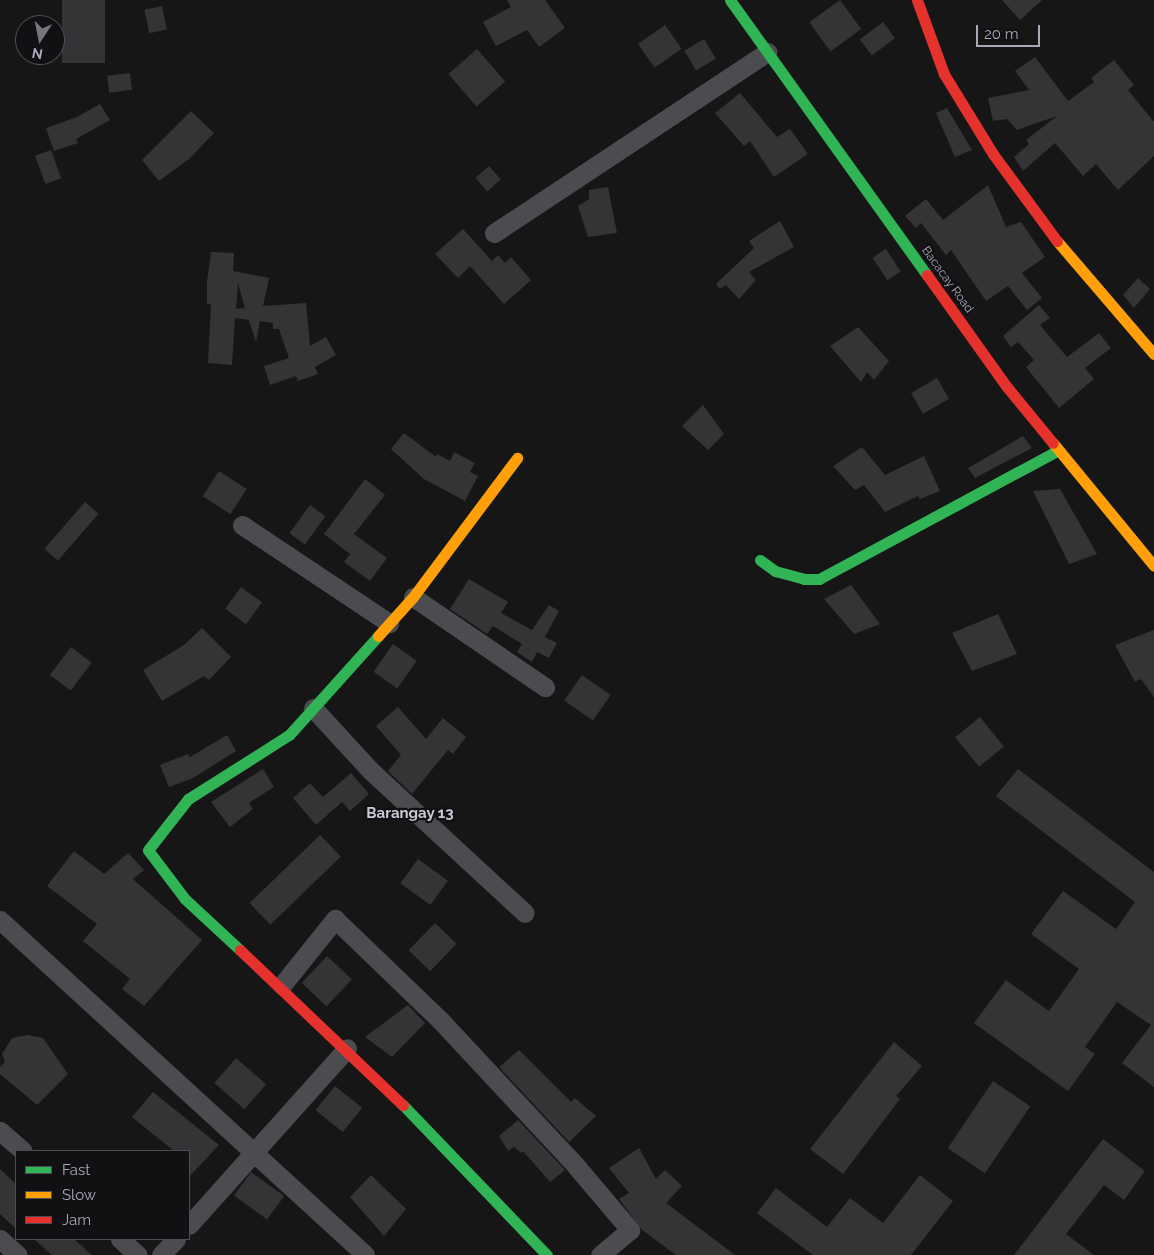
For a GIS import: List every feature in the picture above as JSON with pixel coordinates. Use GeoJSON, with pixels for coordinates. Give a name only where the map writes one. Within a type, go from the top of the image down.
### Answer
{"type":"FeatureCollection","features":[{"type":"Feature","properties":{"kind":"street","name":"Bacacay Road"},"geometry":{"type":"LineString","coordinates":[[730,0],[1007,386],[1154,566]]}},
{"type":"Feature","properties":{"kind":"street"},"geometry":{"type":"LineString","coordinates":[[917,0],[944,74],[993,154],[1047,230],[1154,354]]}},
{"type":"Feature","properties":{"kind":"street"},"geometry":{"type":"LineString","coordinates":[[494,233],[767,52]]}},
{"type":"Feature","properties":{"kind":"street"},"geometry":{"type":"LineString","coordinates":[[760,560],[775,571],[804,579],[819,578],[1059,450]]}},
{"type":"Feature","properties":{"kind":"street"},"geometry":{"type":"LineString","coordinates":[[517,458],[413,597],[289,735],[188,799],[148,850],[185,899],[282,986],[347,1048],[510,1213],[547,1255]]}},
{"type":"Feature","properties":{"kind":"street"},"geometry":{"type":"LineString","coordinates":[[242,525],[389,624]]}},
{"type":"Feature","properties":{"kind":"street"},"geometry":{"type":"LineString","coordinates":[[413,597],[545,688]]}},
{"type":"Feature","properties":{"kind":"street"},"geometry":{"type":"LineString","coordinates":[[313,708],[371,771],[525,913]]}},
{"type":"Feature","properties":{"kind":"street"},"geometry":{"type":"LineString","coordinates":[[282,986],[335,919],[447,1028],[576,1166],[630,1230],[600,1255]]}},
{"type":"Feature","properties":{"kind":"street"},"geometry":{"type":"LineString","coordinates":[[0,920],[365,1255]]}},
{"type":"Feature","properties":{"kind":"street"},"geometry":{"type":"LineString","coordinates":[[190,1224],[347,1048]]}},
{"type":"Feature","properties":{"kind":"street"},"geometry":{"type":"LineString","coordinates":[[0,1131],[22,1150]]}},
{"type":"Feature","properties":{"kind":"street"},"geometry":{"type":"LineString","coordinates":[[0,1239],[18,1255]]}},
{"type":"Feature","properties":{"kind":"street"},"geometry":{"type":"LineString","coordinates":[[121,1240],[138,1255]]}},
{"type":"Feature","properties":{"kind":"street"},"geometry":{"type":"LineString","coordinates":[[161,1255],[175,1240]]}},
{"type":"Feature","properties":{"kind":"building"},"geometry":{"type":"Polygon","coordinates":[[[62,0],[105,0],[105,63],[65,63],[65,15],[62,15],[62,0]]]}},
{"type":"Feature","properties":{"kind":"building"},"geometry":{"type":"Polygon","coordinates":[[[507,0],[545,0],[565,28],[539,47],[527,30],[496,46],[483,22],[511,7],[507,0]]]}},
{"type":"Feature","properties":{"kind":"building"},"geometry":{"type":"Polygon","coordinates":[[[840,0],[861,29],[830,51],[809,22],[840,0]]]}},
{"type":"Feature","properties":{"kind":"building"},"geometry":{"type":"Polygon","coordinates":[[[1002,0],[1042,0],[1020,20],[1002,0]]]}},
{"type":"Feature","properties":{"kind":"building"},"geometry":{"type":"Polygon","coordinates":[[[162,6],[167,29],[149,33],[144,10],[162,6]]]}},
{"type":"Feature","properties":{"kind":"building"},"geometry":{"type":"Polygon","coordinates":[[[883,22],[895,38],[872,55],[860,39],[883,22]]]}},
{"type":"Feature","properties":{"kind":"building"},"geometry":{"type":"Polygon","coordinates":[[[665,25],[682,49],[655,68],[638,44],[665,25]]]}},
{"type":"Feature","properties":{"kind":"building"},"geometry":{"type":"Polygon","coordinates":[[[704,39],[716,59],[696,71],[684,51],[704,39]]]}},
{"type":"Feature","properties":{"kind":"building"},"geometry":{"type":"Polygon","coordinates":[[[477,49],[505,81],[477,106],[448,74],[477,49]]]}},
{"type":"Feature","properties":{"kind":"building"},"geometry":{"type":"Polygon","coordinates":[[[1035,57],[1068,101],[1094,82],[1091,78],[1114,60],[1134,85],[1128,90],[1154,122],[1154,156],[1118,190],[1096,164],[1083,176],[1055,143],[1023,171],[1014,157],[1029,144],[1026,140],[1057,116],[1017,130],[1007,119],[993,121],[988,98],[1029,90],[1015,71],[1035,57]]]}},
{"type":"Feature","properties":{"kind":"building"},"geometry":{"type":"Polygon","coordinates":[[[130,73],[132,90],[109,93],[107,76],[130,73]]]}},
{"type":"Feature","properties":{"kind":"building"},"geometry":{"type":"Polygon","coordinates":[[[740,93],[777,137],[790,129],[808,154],[774,177],[750,141],[744,146],[715,113],[740,93]]]}},
{"type":"Feature","properties":{"kind":"building"},"geometry":{"type":"Polygon","coordinates":[[[100,104],[110,120],[76,139],[78,143],[54,151],[46,128],[77,117],[100,104]]]}},
{"type":"Feature","properties":{"kind":"building"},"geometry":{"type":"Polygon","coordinates":[[[947,108],[972,150],[955,157],[936,113],[947,108]]]}},
{"type":"Feature","properties":{"kind":"building"},"geometry":{"type":"Polygon","coordinates":[[[191,111],[214,133],[189,159],[159,181],[142,160],[191,111]]]}},
{"type":"Feature","properties":{"kind":"building"},"geometry":{"type":"Polygon","coordinates":[[[51,150],[61,178],[45,184],[35,156],[51,150]]]}},
{"type":"Feature","properties":{"kind":"building"},"geometry":{"type":"Polygon","coordinates":[[[489,166],[501,180],[487,191],[475,178],[489,166]]]}},
{"type":"Feature","properties":{"kind":"building"},"geometry":{"type":"Polygon","coordinates":[[[988,185],[1006,227],[1021,222],[1045,257],[1022,273],[1042,298],[1027,310],[1008,286],[986,301],[951,250],[946,255],[921,223],[916,228],[905,216],[926,199],[943,220],[988,185]]]}},
{"type":"Feature","properties":{"kind":"building"},"geometry":{"type":"Polygon","coordinates":[[[608,187],[617,233],[588,237],[578,206],[589,199],[589,190],[608,187]]]}},
{"type":"Feature","properties":{"kind":"building"},"geometry":{"type":"Polygon","coordinates":[[[780,221],[794,247],[749,272],[756,280],[739,299],[726,285],[720,289],[716,284],[754,248],[749,241],[780,221]]]}},
{"type":"Feature","properties":{"kind":"building"},"geometry":{"type":"Polygon","coordinates":[[[463,229],[492,261],[498,255],[505,263],[511,257],[531,280],[504,304],[470,266],[458,278],[435,254],[463,229]]]}},
{"type":"Feature","properties":{"kind":"building"},"geometry":{"type":"Polygon","coordinates":[[[886,249],[901,272],[887,280],[873,258],[886,249]]]}},
{"type":"Feature","properties":{"kind":"building"},"geometry":{"type":"Polygon","coordinates":[[[211,252],[234,253],[233,271],[269,278],[263,306],[306,303],[310,346],[326,337],[336,355],[315,367],[318,374],[298,381],[296,376],[270,385],[264,366],[289,358],[279,329],[273,329],[273,323],[260,321],[256,342],[249,320],[235,318],[232,365],[208,363],[211,304],[207,304],[207,282],[211,252]],[[238,283],[236,309],[245,308],[238,283]]]}},
{"type":"Feature","properties":{"kind":"building"},"geometry":{"type":"Polygon","coordinates":[[[1138,278],[1150,289],[1134,308],[1123,295],[1138,278]]]}},
{"type":"Feature","properties":{"kind":"building"},"geometry":{"type":"Polygon","coordinates":[[[1039,305],[1050,318],[1040,325],[1067,357],[1099,333],[1111,348],[1085,368],[1094,379],[1059,408],[1026,367],[1034,360],[1018,342],[1011,347],[1003,336],[1039,305]]]}},
{"type":"Feature","properties":{"kind":"building"},"geometry":{"type":"Polygon","coordinates":[[[858,327],[889,361],[874,380],[867,372],[861,382],[830,346],[858,327]]]}},
{"type":"Feature","properties":{"kind":"building"},"geometry":{"type":"Polygon","coordinates":[[[937,378],[949,399],[923,414],[911,393],[937,378]]]}},
{"type":"Feature","properties":{"kind":"building"},"geometry":{"type":"Polygon","coordinates":[[[703,405],[724,434],[708,450],[682,426],[703,405]]]}},
{"type":"Feature","properties":{"kind":"building"},"geometry":{"type":"Polygon","coordinates":[[[404,433],[436,457],[437,454],[450,461],[454,452],[475,463],[470,472],[478,476],[465,501],[424,479],[391,449],[404,433]]]}},
{"type":"Feature","properties":{"kind":"building"},"geometry":{"type":"Polygon","coordinates":[[[1023,436],[1032,448],[975,478],[968,468],[1023,436]]]}},
{"type":"Feature","properties":{"kind":"building"},"geometry":{"type":"Polygon","coordinates":[[[862,447],[885,475],[924,456],[940,491],[920,499],[918,496],[885,512],[864,485],[855,490],[833,466],[862,447]]]}},
{"type":"Feature","properties":{"kind":"building"},"geometry":{"type":"Polygon","coordinates":[[[219,471],[247,489],[230,514],[203,496],[219,471]]]}},
{"type":"Feature","properties":{"kind":"building"},"geometry":{"type":"Polygon","coordinates":[[[365,479],[385,495],[354,534],[387,558],[370,581],[344,562],[350,554],[324,534],[365,479]]]}},
{"type":"Feature","properties":{"kind":"building"},"geometry":{"type":"Polygon","coordinates":[[[1060,489],[1097,554],[1069,564],[1033,491],[1060,489]]]}},
{"type":"Feature","properties":{"kind":"building"},"geometry":{"type":"Polygon","coordinates":[[[85,502],[99,514],[58,561],[44,549],[85,502]]]}},
{"type":"Feature","properties":{"kind":"building"},"geometry":{"type":"Polygon","coordinates":[[[310,505],[325,516],[305,544],[289,533],[310,505]]]}},
{"type":"Feature","properties":{"kind":"building"},"geometry":{"type":"Polygon","coordinates":[[[469,579],[508,602],[501,613],[532,630],[549,605],[559,611],[545,637],[557,643],[549,658],[537,652],[532,662],[517,652],[522,644],[493,626],[487,634],[450,609],[469,579]]]}},
{"type":"Feature","properties":{"kind":"building"},"geometry":{"type":"Polygon","coordinates":[[[851,585],[880,624],[854,634],[824,599],[851,585]]]}},
{"type":"Feature","properties":{"kind":"building"},"geometry":{"type":"Polygon","coordinates":[[[241,587],[262,602],[246,624],[225,609],[241,587]]]}},
{"type":"Feature","properties":{"kind":"building"},"geometry":{"type":"Polygon","coordinates":[[[998,614],[1017,654],[972,671],[952,633],[998,614]]]}},
{"type":"Feature","properties":{"kind":"building"},"geometry":{"type":"Polygon","coordinates":[[[202,628],[231,657],[209,680],[204,676],[162,701],[143,670],[184,645],[202,628]]]}},
{"type":"Feature","properties":{"kind":"building"},"geometry":{"type":"Polygon","coordinates":[[[1154,630],[1154,697],[1141,679],[1135,682],[1115,645],[1154,630]]]}},
{"type":"Feature","properties":{"kind":"building"},"geometry":{"type":"Polygon","coordinates":[[[393,644],[417,661],[397,688],[373,672],[393,644]]]}},
{"type":"Feature","properties":{"kind":"building"},"geometry":{"type":"Polygon","coordinates":[[[71,647],[92,663],[71,691],[50,675],[71,647]]]}},
{"type":"Feature","properties":{"kind":"building"},"geometry":{"type":"Polygon","coordinates":[[[582,675],[611,695],[593,720],[564,700],[582,675]]]}},
{"type":"Feature","properties":{"kind":"building"},"geometry":{"type":"Polygon","coordinates":[[[398,707],[426,739],[443,718],[466,737],[453,754],[448,750],[412,794],[388,771],[401,755],[376,726],[398,707]]]}},
{"type":"Feature","properties":{"kind":"building"},"geometry":{"type":"Polygon","coordinates":[[[980,717],[1004,747],[979,767],[955,737],[980,717]]]}},
{"type":"Feature","properties":{"kind":"building"},"geometry":{"type":"Polygon","coordinates":[[[227,735],[236,751],[193,778],[169,787],[160,765],[188,754],[190,757],[227,735]]]}},
{"type":"Feature","properties":{"kind":"building"},"geometry":{"type":"Polygon","coordinates":[[[263,769],[274,787],[249,803],[253,809],[230,827],[211,802],[263,769]]]}},
{"type":"Feature","properties":{"kind":"building"},"geometry":{"type":"Polygon","coordinates":[[[1018,769],[1154,872],[1154,1087],[1122,1063],[1151,1025],[1117,1002],[1085,1047],[1095,1054],[1068,1091],[974,1023],[1006,980],[1049,1011],[1079,969],[1031,934],[1063,891],[1116,929],[1135,902],[996,796],[1018,769]]]}},
{"type":"Feature","properties":{"kind":"building"},"geometry":{"type":"Polygon","coordinates":[[[351,773],[369,794],[350,811],[342,802],[316,825],[293,798],[310,783],[323,797],[351,773]]]}},
{"type":"Feature","properties":{"kind":"building"},"geometry":{"type":"Polygon","coordinates":[[[320,835],[341,857],[270,925],[250,903],[320,835]]]}},
{"type":"Feature","properties":{"kind":"building"},"geometry":{"type":"Polygon","coordinates":[[[74,851],[104,874],[128,853],[144,870],[133,879],[202,940],[144,1006],[122,989],[130,979],[83,941],[97,924],[47,886],[74,851]]]}},
{"type":"Feature","properties":{"kind":"building"},"geometry":{"type":"Polygon","coordinates":[[[418,859],[448,881],[430,905],[400,883],[418,859]]]}},
{"type":"Feature","properties":{"kind":"building"},"geometry":{"type":"Polygon","coordinates":[[[435,923],[457,944],[430,971],[409,950],[435,923]]]}},
{"type":"Feature","properties":{"kind":"building"},"geometry":{"type":"Polygon","coordinates":[[[327,956],[352,979],[327,1006],[302,983],[327,956]]]}},
{"type":"Feature","properties":{"kind":"building"},"geometry":{"type":"Polygon","coordinates":[[[408,1005],[425,1023],[392,1057],[365,1037],[408,1005]]]}},
{"type":"Feature","properties":{"kind":"building"},"geometry":{"type":"Polygon","coordinates":[[[28,1035],[43,1038],[68,1074],[37,1105],[0,1074],[0,1067],[5,1062],[2,1054],[12,1038],[28,1035]]]}},
{"type":"Feature","properties":{"kind":"building"},"geometry":{"type":"Polygon","coordinates":[[[894,1042],[922,1066],[896,1096],[900,1099],[843,1174],[810,1149],[894,1042]]]}},
{"type":"Feature","properties":{"kind":"building"},"geometry":{"type":"Polygon","coordinates":[[[519,1050],[571,1102],[575,1098],[596,1116],[569,1142],[499,1067],[519,1050]]]}},
{"type":"Feature","properties":{"kind":"building"},"geometry":{"type":"Polygon","coordinates":[[[236,1058],[266,1084],[245,1109],[214,1083],[236,1058]]]}},
{"type":"Feature","properties":{"kind":"building"},"geometry":{"type":"Polygon","coordinates":[[[993,1081],[1030,1106],[985,1173],[948,1148],[993,1081]]]}},
{"type":"Feature","properties":{"kind":"building"},"geometry":{"type":"Polygon","coordinates":[[[335,1086],[362,1108],[343,1132],[315,1110],[335,1086]]]}},
{"type":"Feature","properties":{"kind":"building"},"geometry":{"type":"Polygon","coordinates":[[[153,1092],[219,1145],[190,1176],[190,1150],[173,1150],[132,1117],[153,1092]]]}},
{"type":"Feature","properties":{"kind":"building"},"geometry":{"type":"Polygon","coordinates":[[[518,1120],[565,1170],[550,1182],[523,1151],[521,1153],[514,1147],[508,1151],[499,1136],[518,1120]]]}},
{"type":"Feature","properties":{"kind":"building"},"geometry":{"type":"Polygon","coordinates":[[[1103,1139],[1145,1171],[1124,1200],[1104,1185],[1066,1234],[1094,1255],[1014,1255],[1103,1139]]]}},
{"type":"Feature","properties":{"kind":"building"},"geometry":{"type":"Polygon","coordinates":[[[639,1148],[656,1179],[665,1170],[682,1186],[666,1203],[735,1255],[676,1255],[641,1229],[619,1199],[629,1193],[609,1168],[639,1148]]]}},
{"type":"Feature","properties":{"kind":"building"},"geometry":{"type":"Polygon","coordinates":[[[0,1169],[15,1183],[15,1228],[0,1214],[0,1169]]]}},
{"type":"Feature","properties":{"kind":"building"},"geometry":{"type":"Polygon","coordinates":[[[251,1172],[284,1196],[267,1220],[234,1195],[251,1172]]]}},
{"type":"Feature","properties":{"kind":"building"},"geometry":{"type":"Polygon","coordinates":[[[371,1175],[406,1209],[384,1236],[350,1197],[371,1175]]]}},
{"type":"Feature","properties":{"kind":"building"},"geometry":{"type":"Polygon","coordinates":[[[920,1175],[953,1201],[911,1255],[813,1255],[757,1213],[776,1188],[827,1227],[850,1198],[883,1223],[920,1175]]]}},
{"type":"Feature","properties":{"kind":"building"},"geometry":{"type":"Polygon","coordinates":[[[35,1240],[75,1240],[92,1255],[52,1255],[35,1240]]]}},
{"type":"Feature","properties":{"kind":"traffic: fast"},"geometry":{"type":"LineString","coordinates":[[730,0],[927,275]]}},
{"type":"Feature","properties":{"kind":"traffic: fast"},"geometry":{"type":"LineString","coordinates":[[760,560],[775,571],[804,579],[819,579],[1059,450]]}},
{"type":"Feature","properties":{"kind":"traffic: fast"},"geometry":{"type":"LineString","coordinates":[[240,950],[185,899],[148,850],[188,799],[289,735],[378,636]]}},
{"type":"Feature","properties":{"kind":"traffic: fast"},"geometry":{"type":"LineString","coordinates":[[403,1105],[547,1255]]}},
{"type":"Feature","properties":{"kind":"traffic: slow"},"geometry":{"type":"LineString","coordinates":[[1057,241],[1154,354]]}},
{"type":"Feature","properties":{"kind":"traffic: slow"},"geometry":{"type":"LineString","coordinates":[[1053,443],[1154,566]]}},
{"type":"Feature","properties":{"kind":"traffic: slow"},"geometry":{"type":"LineString","coordinates":[[378,636],[413,597],[517,458]]}},
{"type":"Feature","properties":{"kind":"traffic: jam"},"geometry":{"type":"LineString","coordinates":[[917,0],[944,74],[993,154],[1057,241]]}},
{"type":"Feature","properties":{"kind":"traffic: jam"},"geometry":{"type":"LineString","coordinates":[[927,275],[1007,387],[1053,443]]}},
{"type":"Feature","properties":{"kind":"traffic: jam"},"geometry":{"type":"LineString","coordinates":[[240,950],[403,1105]]}},
{"type":"Feature","properties":{"kind":"district","name":"Barangay 13"},"geometry":{"type":"Point","coordinates":[410,814]}}]}
